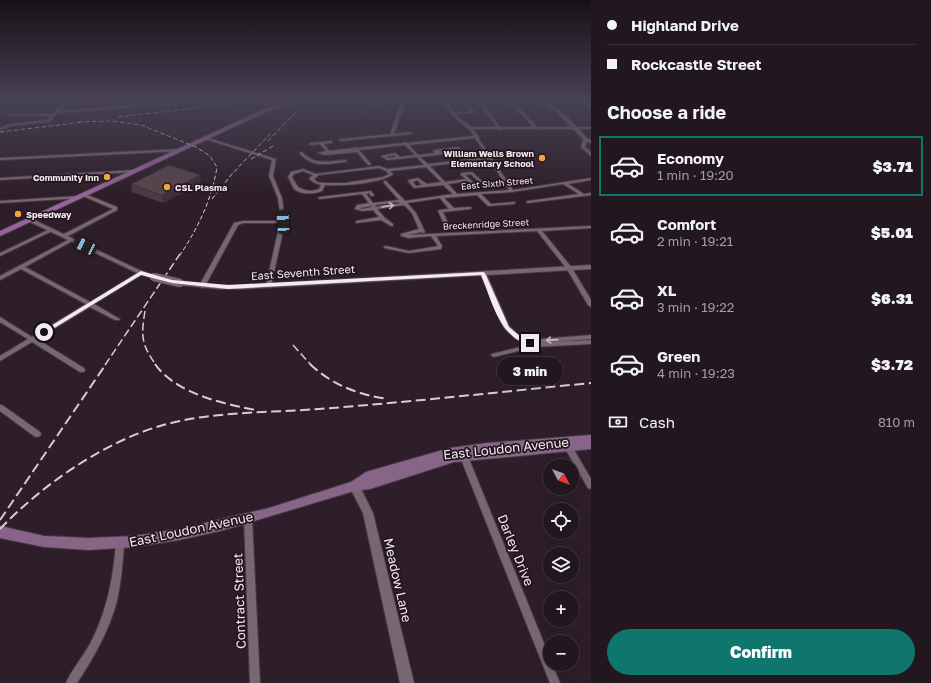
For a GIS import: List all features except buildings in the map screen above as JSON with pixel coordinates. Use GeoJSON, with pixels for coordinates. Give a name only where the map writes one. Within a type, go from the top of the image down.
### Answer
{"type":"FeatureCollection","features":[{"type":"Feature","properties":{"kind":"main road"},"geometry":{"type":"LineString","coordinates":[[0,234],[221,131]]}},
{"type":"Feature","properties":{"kind":"main road","name":"East Loudon Avenue"},"geometry":{"type":"LineString","coordinates":[[0,532],[20,537],[71,543],[120,543],[173,535],[248,518],[354,486],[370,484],[463,453],[566,444],[591,439]]}},
{"type":"Feature","properties":{"kind":"main road","name":"East Loudon Avenue"},"geometry":{"type":"LineString","coordinates":[[566,444],[591,445]]}},
{"type":"Feature","properties":{"kind":"street"},"geometry":{"type":"LineString","coordinates":[[472,131],[512,191]]}},
{"type":"Feature","properties":{"kind":"street"},"geometry":{"type":"LineString","coordinates":[[577,131],[585,141],[591,142]]}},
{"type":"Feature","properties":{"kind":"street"},"geometry":{"type":"LineString","coordinates":[[341,140],[411,133]]}},
{"type":"Feature","properties":{"kind":"street"},"geometry":{"type":"LineString","coordinates":[[370,137],[378,146]]}},
{"type":"Feature","properties":{"kind":"street"},"geometry":{"type":"LineString","coordinates":[[206,138],[274,159],[271,176],[280,198],[283,222],[269,286]]}},
{"type":"Feature","properties":{"kind":"street"},"geometry":{"type":"LineString","coordinates":[[328,152],[405,143],[477,138]]}},
{"type":"Feature","properties":{"kind":"street"},"geometry":{"type":"LineString","coordinates":[[585,141],[583,145],[584,149],[591,155]]}},
{"type":"Feature","properties":{"kind":"street"},"geometry":{"type":"LineString","coordinates":[[311,144],[332,142]]}},
{"type":"Feature","properties":{"kind":"street"},"geometry":{"type":"LineString","coordinates":[[321,143],[335,162]]}},
{"type":"Feature","properties":{"kind":"street"},"geometry":{"type":"LineString","coordinates":[[405,143],[446,183],[456,195]]}},
{"type":"Feature","properties":{"kind":"street"},"geometry":{"type":"LineString","coordinates":[[399,158],[438,154],[462,151],[458,148],[435,151],[438,154]]}},
{"type":"Feature","properties":{"kind":"street"},"geometry":{"type":"LineString","coordinates":[[356,149],[371,167]]}},
{"type":"Feature","properties":{"kind":"street"},"geometry":{"type":"LineString","coordinates":[[0,159],[180,150]]}},
{"type":"Feature","properties":{"kind":"street"},"geometry":{"type":"LineString","coordinates":[[301,153],[305,159],[314,164],[345,160]]}},
{"type":"Feature","properties":{"kind":"street"},"geometry":{"type":"LineString","coordinates":[[323,184],[318,192],[304,191],[296,188],[290,177],[292,173],[303,170],[316,175],[371,167],[389,171],[491,159]]}},
{"type":"Feature","properties":{"kind":"street"},"geometry":{"type":"LineString","coordinates":[[316,175],[312,177],[313,181],[323,184],[382,179],[389,176],[389,171]]}},
{"type":"Feature","properties":{"kind":"street"},"geometry":{"type":"LineString","coordinates":[[0,179],[134,172]]}},
{"type":"Feature","properties":{"kind":"street"},"geometry":{"type":"LineString","coordinates":[[382,179],[414,213],[426,235]]}},
{"type":"Feature","properties":{"kind":"street","name":"East Sixth Street"},"geometry":{"type":"LineString","coordinates":[[373,206],[398,201],[404,202],[456,195],[512,191],[591,179]]}},
{"type":"Feature","properties":{"kind":"street"},"geometry":{"type":"LineString","coordinates":[[425,185],[469,180]]}},
{"type":"Feature","properties":{"kind":"street"},"geometry":{"type":"LineString","coordinates":[[565,184],[583,194]]}},
{"type":"Feature","properties":{"kind":"street"},"geometry":{"type":"LineString","coordinates":[[320,198],[370,192],[372,195]]}},
{"type":"Feature","properties":{"kind":"street"},"geometry":{"type":"LineString","coordinates":[[363,193],[382,218],[391,225]]}},
{"type":"Feature","properties":{"kind":"street"},"geometry":{"type":"LineString","coordinates":[[479,194],[490,205],[512,203]]}},
{"type":"Feature","properties":{"kind":"street"},"geometry":{"type":"LineString","coordinates":[[528,202],[591,194]]}},
{"type":"Feature","properties":{"kind":"street"},"geometry":{"type":"LineString","coordinates":[[0,202],[82,196],[115,208],[114,211],[64,236]]}},
{"type":"Feature","properties":{"kind":"street"},"geometry":{"type":"LineString","coordinates":[[441,197],[452,209]]}},
{"type":"Feature","properties":{"kind":"street"},"geometry":{"type":"LineString","coordinates":[[448,228],[439,212],[452,209],[470,208]]}},
{"type":"Feature","properties":{"kind":"street"},"geometry":{"type":"LineString","coordinates":[[358,222],[382,218]]}},
{"type":"Feature","properties":{"kind":"street","name":"East Seventh Street"},"geometry":{"type":"LineString","coordinates":[[30,220],[141,273],[180,283],[202,286],[269,286],[591,267]]}},
{"type":"Feature","properties":{"kind":"street"},"geometry":{"type":"LineString","coordinates":[[202,286],[236,224],[243,222],[283,222]]}},
{"type":"Feature","properties":{"kind":"street","name":"Breckenridge Street"},"geometry":{"type":"LineString","coordinates":[[422,230],[403,235],[408,238],[426,235],[591,227]]}},
{"type":"Feature","properties":{"kind":"street"},"geometry":{"type":"LineString","coordinates":[[0,255],[52,230]]}},
{"type":"Feature","properties":{"kind":"street"},"geometry":{"type":"LineString","coordinates":[[539,230],[569,268],[591,305]]}},
{"type":"Feature","properties":{"kind":"street"},"geometry":{"type":"LineString","coordinates":[[386,247],[409,252],[439,248],[440,246],[433,235]]}},
{"type":"Feature","properties":{"kind":"street"},"geometry":{"type":"LineString","coordinates":[[0,278],[72,240]]}},
{"type":"Feature","properties":{"kind":"street"},"geometry":{"type":"LineString","coordinates":[[21,267],[117,319]]}},
{"type":"Feature","properties":{"kind":"street"},"geometry":{"type":"LineString","coordinates":[[0,359],[141,273]]}},
{"type":"Feature","properties":{"kind":"street"},"geometry":{"type":"LineString","coordinates":[[483,273],[506,328],[517,337],[534,345]]}},
{"type":"Feature","properties":{"kind":"street"},"geometry":{"type":"LineString","coordinates":[[0,319],[82,370]]}},
{"type":"Feature","properties":{"kind":"street"},"geometry":{"type":"LineString","coordinates":[[534,345],[541,340],[591,337]]}},
{"type":"Feature","properties":{"kind":"street"},"geometry":{"type":"LineString","coordinates":[[494,355],[534,345],[591,342]]}},
{"type":"Feature","properties":{"kind":"street"},"geometry":{"type":"LineString","coordinates":[[0,406],[37,434]]}},
{"type":"Feature","properties":{"kind":"street"},"geometry":{"type":"LineString","coordinates":[[566,444],[591,486]]}},
{"type":"Feature","properties":{"kind":"street","name":"Darley Drive"},"geometry":{"type":"LineString","coordinates":[[463,453],[555,683]]}},
{"type":"Feature","properties":{"kind":"street","name":"Meadow Lane"},"geometry":{"type":"LineString","coordinates":[[354,486],[368,513],[407,683]]}},
{"type":"Feature","properties":{"kind":"street","name":"Contract Street"},"geometry":{"type":"LineString","coordinates":[[248,518],[255,683]]}},
{"type":"Feature","properties":{"kind":"street"},"geometry":{"type":"LineString","coordinates":[[71,683],[94,649],[111,610],[119,569],[120,543]]}},
{"type":"Feature","properties":{"kind":"railway"},"geometry":{"type":"LineString","coordinates":[[0,132],[9,131]]}},
{"type":"Feature","properties":{"kind":"railway"},"geometry":{"type":"LineString","coordinates":[[156,131],[196,147],[210,156],[217,167],[208,202],[193,234],[180,255]]}},
{"type":"Feature","properties":{"kind":"railway"},"geometry":{"type":"LineString","coordinates":[[268,141],[278,131]]}},
{"type":"Feature","properties":{"kind":"railway"},"geometry":{"type":"LineString","coordinates":[[212,199],[232,174],[270,134]]}},
{"type":"Feature","properties":{"kind":"railway"},"geometry":{"type":"LineString","coordinates":[[251,159],[275,145]]}},
{"type":"Feature","properties":{"kind":"railway"},"geometry":{"type":"LineString","coordinates":[[105,365],[180,254]]}},
{"type":"Feature","properties":{"kind":"railway"},"geometry":{"type":"LineString","coordinates":[[145,311],[143,340],[147,351],[156,365]]}},
{"type":"Feature","properties":{"kind":"railway"},"geometry":{"type":"LineString","coordinates":[[293,345],[310,364]]}},
{"type":"Feature","properties":{"kind":"railway"},"geometry":{"type":"LineString","coordinates":[[0,520],[106,364]]}},
{"type":"Feature","properties":{"kind":"railway"},"geometry":{"type":"LineString","coordinates":[[155,364],[175,383],[187,390],[201,396],[256,410]]}},
{"type":"Feature","properties":{"kind":"railway"},"geometry":{"type":"LineString","coordinates":[[310,364],[327,378],[346,388],[367,395],[388,399]]}},
{"type":"Feature","properties":{"kind":"railway"},"geometry":{"type":"LineString","coordinates":[[0,529],[34,497],[53,482],[95,455],[116,443],[138,434],[179,421],[239,413],[319,409],[591,383]]}},
{"type":"Feature","properties":{"kind":"place","name":"William Wells Brown Elementary School"},"geometry":{"type":"Point","coordinates":[542,158]}},
{"type":"Feature","properties":{"kind":"place","name":"Community Inn"},"geometry":{"type":"Point","coordinates":[107,177]}},
{"type":"Feature","properties":{"kind":"place","name":"CSL Plasma"},"geometry":{"type":"Point","coordinates":[167,187]}},
{"type":"Feature","properties":{"kind":"place","name":"Speedway"},"geometry":{"type":"Point","coordinates":[18,214]}},
{"type":"Feature","properties":{"kind":"route"},"geometry":{"type":"LineString","coordinates":[[44,332],[141,273],[172,282],[202,286],[228,287],[483,273],[506,328],[517,337],[530,343]]}}]}
